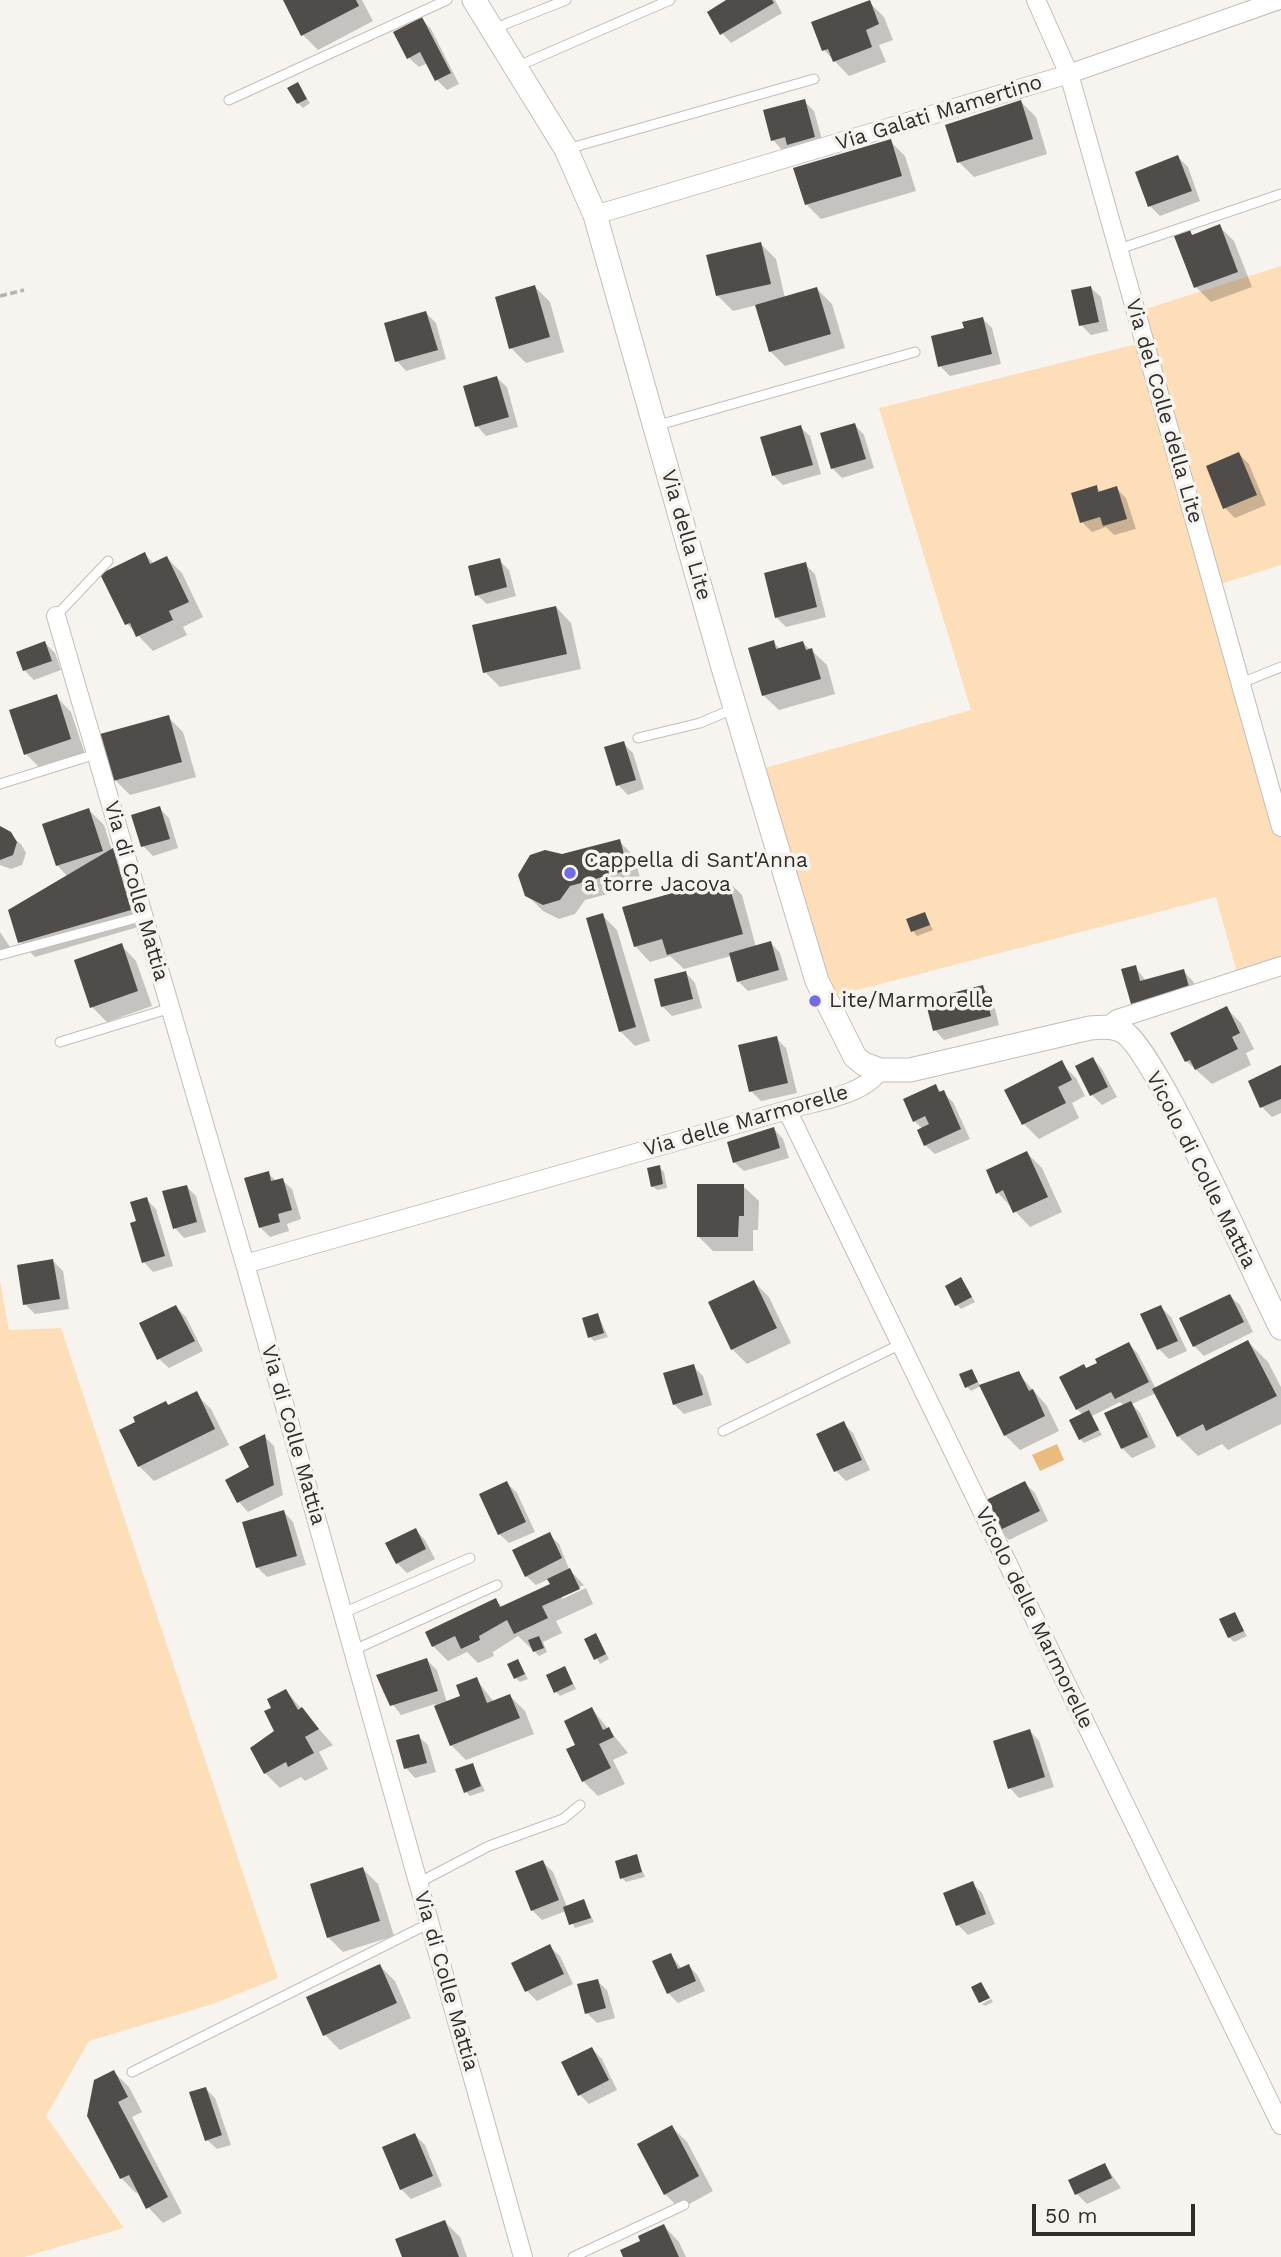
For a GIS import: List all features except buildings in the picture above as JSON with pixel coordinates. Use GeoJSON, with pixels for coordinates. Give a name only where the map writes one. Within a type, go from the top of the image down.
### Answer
{"type":"FeatureCollection","features":[{"type":"Feature","properties":{"kind":"street","name":"Via della Lite"},"geometry":{"type":"LineString","coordinates":[[474,0],[566,149],[595,215],[817,981],[855,1057],[880,1070]]}},
{"type":"Feature","properties":{"kind":"street","name":"Via del Colle della Lite"},"geometry":{"type":"LineString","coordinates":[[1036,0],[1069,75],[1281,827]]}},
{"type":"Feature","properties":{"kind":"street","name":"Via Galati Mamertino"},"geometry":{"type":"LineString","coordinates":[[595,215],[1069,75],[1279,0]]}},
{"type":"Feature","properties":{"kind":"street","name":"Via di Colle Mattia"},"geometry":{"type":"LineString","coordinates":[[56,616],[245,1264],[523,2257]]}},
{"type":"Feature","properties":{"kind":"street"},"geometry":{"type":"LineString","coordinates":[[880,1070],[935,1066],[1090,1028],[1107,1027],[1116,1019],[1281,967]]}},
{"type":"Feature","properties":{"kind":"street","name":"Vicolo di Colle Mattia"},"geometry":{"type":"LineString","coordinates":[[1107,1027],[1124,1032],[1169,1098],[1281,1328]]}},
{"type":"Feature","properties":{"kind":"street","name":"Via delle Marmorelle"},"geometry":{"type":"LineString","coordinates":[[245,1264],[854,1090],[874,1079],[880,1070]]}},
{"type":"Feature","properties":{"kind":"street","name":"Vicolo delle Marmorelle"},"geometry":{"type":"LineString","coordinates":[[787,1110],[1281,2125]]}},
{"type":"Feature","properties":{"kind":"lane"},"geometry":{"type":"LineString","coordinates":[[229,100],[447,0]]}},
{"type":"Feature","properties":{"kind":"lane"},"geometry":{"type":"LineString","coordinates":[[493,29],[566,0]]}},
{"type":"Feature","properties":{"kind":"lane"},"geometry":{"type":"LineString","coordinates":[[516,66],[670,0]]}},
{"type":"Feature","properties":{"kind":"lane"},"geometry":{"type":"LineString","coordinates":[[566,149],[814,79]]}},
{"type":"Feature","properties":{"kind":"lane"},"geometry":{"type":"LineString","coordinates":[[1119,249],[1281,194]]}},
{"type":"Feature","properties":{"kind":"lane"},"geometry":{"type":"LineString","coordinates":[[655,426],[915,352]]}},
{"type":"Feature","properties":{"kind":"lane"},"geometry":{"type":"LineString","coordinates":[[56,616],[108,561]]}},
{"type":"Feature","properties":{"kind":"lane"},"geometry":{"type":"LineString","coordinates":[[1241,682],[1281,667]]}},
{"type":"Feature","properties":{"kind":"lane"},"geometry":{"type":"LineString","coordinates":[[638,738],[700,723],[736,708]]}},
{"type":"Feature","properties":{"kind":"lane"},"geometry":{"type":"LineString","coordinates":[[0,784],[96,754]]}},
{"type":"Feature","properties":{"kind":"lane"},"geometry":{"type":"LineString","coordinates":[[0,955],[144,916]]}},
{"type":"Feature","properties":{"kind":"lane"},"geometry":{"type":"LineString","coordinates":[[60,1042],[171,1008]]}},
{"type":"Feature","properties":{"kind":"lane"},"geometry":{"type":"LineString","coordinates":[[723,1431],[901,1344]]}},
{"type":"Feature","properties":{"kind":"lane"},"geometry":{"type":"LineString","coordinates":[[343,1614],[470,1558]]}},
{"type":"Feature","properties":{"kind":"lane"},"geometry":{"type":"LineString","coordinates":[[354,1650],[497,1585]]}},
{"type":"Feature","properties":{"kind":"lane"},"geometry":{"type":"LineString","coordinates":[[418,1882],[499,1842],[563,1819],[580,1805]]}},
{"type":"Feature","properties":{"kind":"lane"},"geometry":{"type":"LineString","coordinates":[[132,2072],[430,1923]]}},
{"type":"Feature","properties":{"kind":"lane"},"geometry":{"type":"LineString","coordinates":[[573,2257],[684,2205]]}},
{"type":"Feature","properties":{"kind":"path"},"geometry":{"type":"LineString","coordinates":[[0,296],[24,290]]}},
{"type":"Feature","properties":{"kind":"shaded area"},"geometry":{"type":"Polygon","coordinates":[[[1281,266],[1281,565],[1214,586],[1281,827],[1281,966],[1239,980],[1216,897],[815,1001],[754,771],[971,710],[879,408],[1145,342],[1136,312],[1281,266]]]}},
{"type":"Feature","properties":{"kind":"shaded area"},"geometry":{"type":"Polygon","coordinates":[[[0,1281],[9,1330],[61,1328],[278,1978],[213,2004],[89,2041],[46,2116],[124,2228],[24,2257],[0,2257],[0,1281]]]}},
{"type":"Feature","properties":{"kind":"shaded area"},"geometry":{"type":"Polygon","coordinates":[[[1057,1444],[1064,1460],[1040,1471],[1032,1455],[1057,1444]]]}},
{"type":"Feature","properties":{"kind":"place","name":"Cappella di Sant'Anna a torre Jacova"},"geometry":{"type":"Point","coordinates":[570,873]}},
{"type":"Feature","properties":{"kind":"place","name":"Lite/Marmorelle"},"geometry":{"type":"Point","coordinates":[815,1001]}}]}
